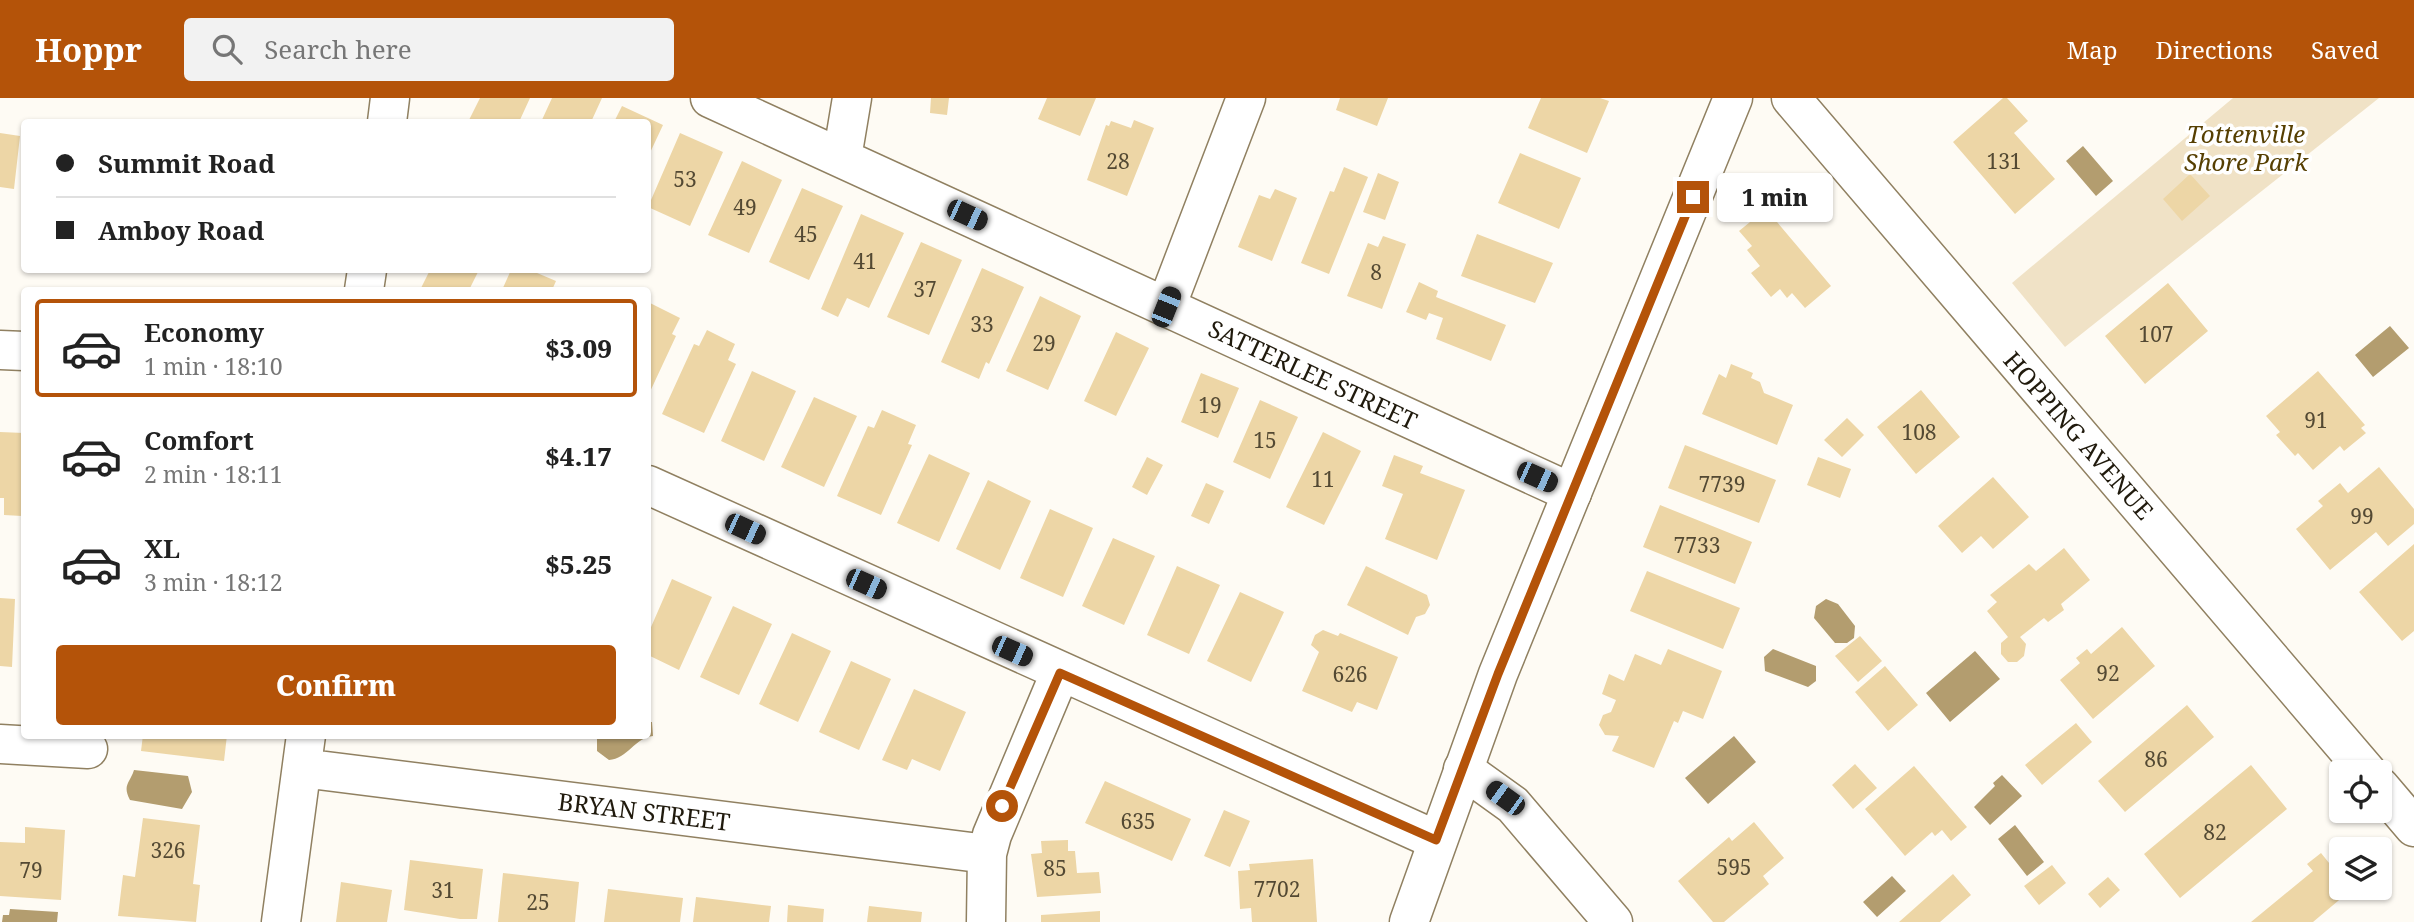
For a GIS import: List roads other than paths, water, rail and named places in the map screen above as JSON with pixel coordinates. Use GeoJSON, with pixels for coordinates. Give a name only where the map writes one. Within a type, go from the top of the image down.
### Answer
{"type":"FeatureCollection","features":[{"type":"Feature","properties":{"kind":"street"},"geometry":{"type":"LineString","coordinates":[[387,119],[390,98]]}},
{"type":"Feature","properties":{"kind":"street","name":"SATTERLEE STREET"},"geometry":{"type":"LineString","coordinates":[[709,98],[1572,493]]}},
{"type":"Feature","properties":{"kind":"street"},"geometry":{"type":"LineString","coordinates":[[842,158],[852,98]]}},
{"type":"Feature","properties":{"kind":"street"},"geometry":{"type":"LineString","coordinates":[[1166,307],[1246,98]]}},
{"type":"Feature","properties":{"kind":"street"},"geometry":{"type":"LineString","coordinates":[[1409,922],[1463,769],[1733,98]]}},
{"type":"Feature","properties":{"kind":"street","name":"HOPPING AVENUE"},"geometry":{"type":"LineString","coordinates":[[1791,98],[2357,760]]}},
{"type":"Feature","properties":{"kind":"street"},"geometry":{"type":"LineString","coordinates":[[0,349],[21,351]]}},
{"type":"Feature","properties":{"kind":"street"},"geometry":{"type":"LineString","coordinates":[[651,486],[1060,673],[1436,840]]}},
{"type":"Feature","properties":{"kind":"street"},"geometry":{"type":"LineString","coordinates":[[986,922],[987,854],[996,821],[1060,673]]}},
{"type":"Feature","properties":{"kind":"street"},"geometry":{"type":"LineString","coordinates":[[0,744],[88,749]]}},
{"type":"Feature","properties":{"kind":"street"},"geometry":{"type":"LineString","coordinates":[[281,922],[304,751]]}},
{"type":"Feature","properties":{"kind":"street","name":"BRYAN STREET"},"geometry":{"type":"LineString","coordinates":[[304,751],[987,854]]}},
{"type":"Feature","properties":{"kind":"street"},"geometry":{"type":"LineString","coordinates":[[1463,769],[1513,805],[1613,922]]}},
{"type":"Feature","properties":{"kind":"street"},"geometry":{"type":"LineString","coordinates":[[2392,802],[2414,827]]}},
{"type":"Feature","properties":{"kind":"park label","name":"Tottenville Shore Park"},"geometry":{"type":"Point","coordinates":[2246,147]}}]}
